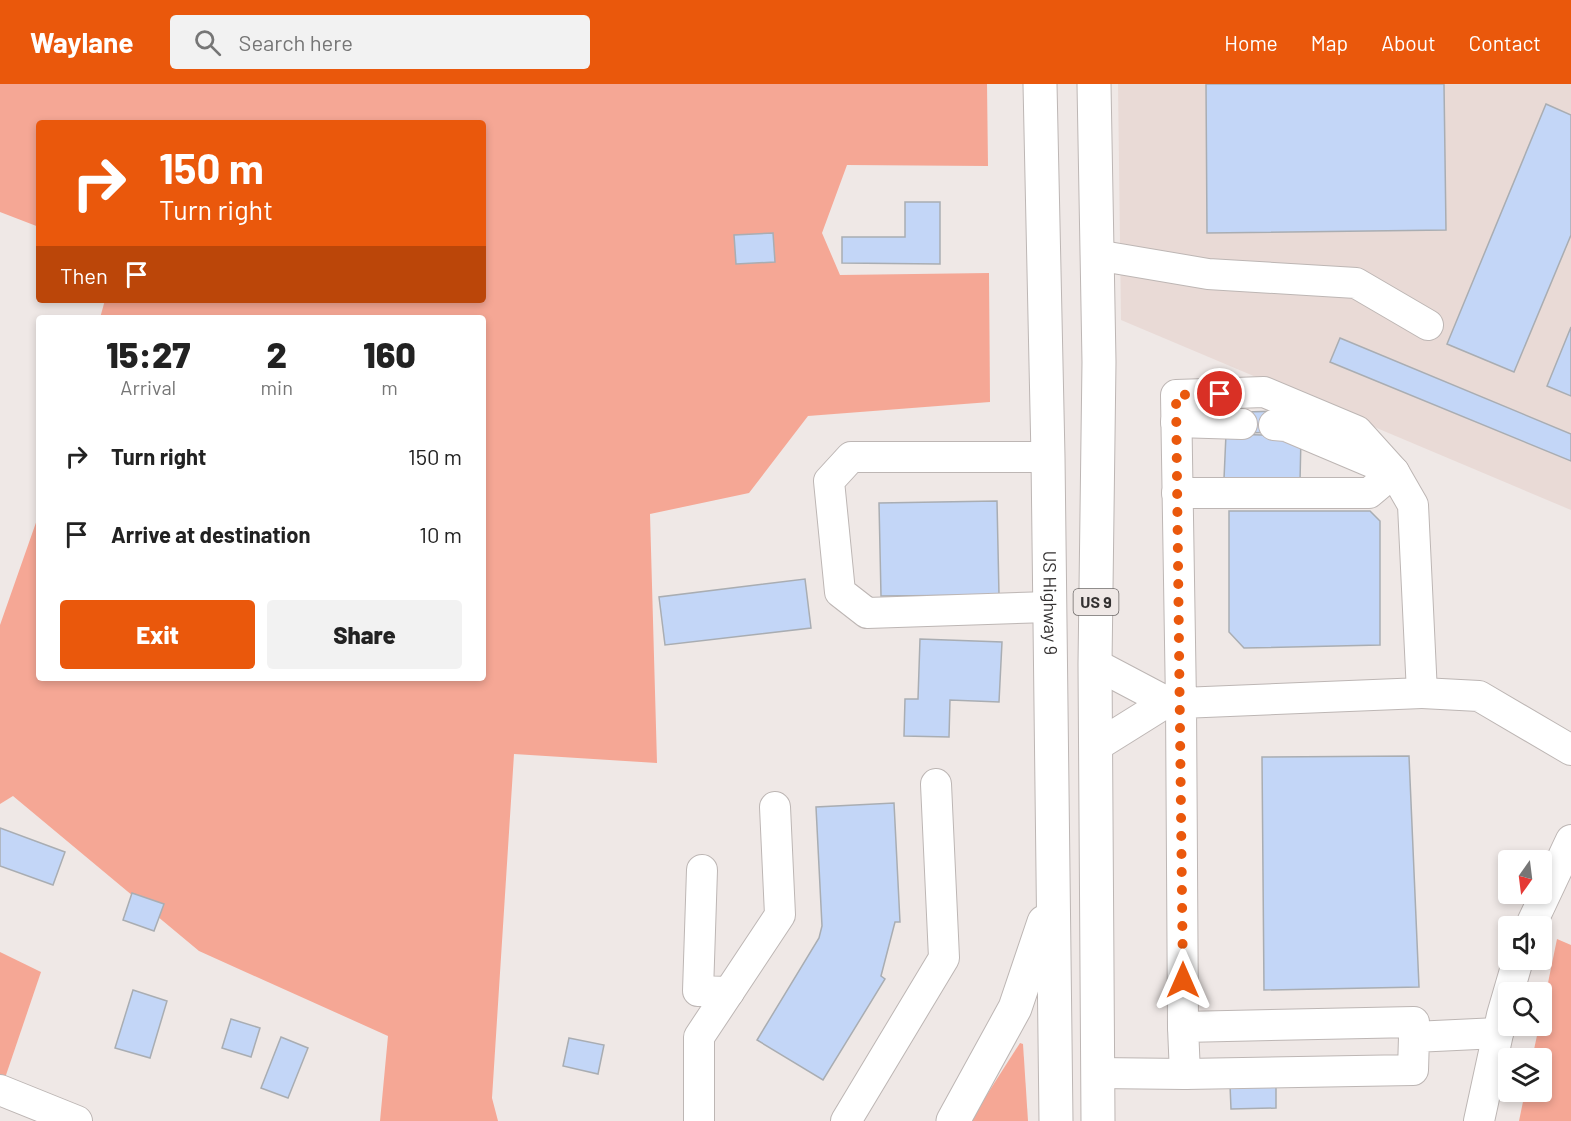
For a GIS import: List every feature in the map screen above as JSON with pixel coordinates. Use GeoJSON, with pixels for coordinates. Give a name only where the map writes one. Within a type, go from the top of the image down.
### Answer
{"type":"FeatureCollection","features":[{"type":"Feature","properties":{"kind":"highway","name":"US Highway 9"},"geometry":{"type":"LineString","coordinates":[[1040,84],[1048,456],[1056,1121]]}},
{"type":"Feature","properties":{"kind":"highway","name":"US 9"},"geometry":{"type":"LineString","coordinates":[[1094,84],[1099,362],[1095,664],[1098,1121]]}},
{"type":"Feature","properties":{"kind":"highway"},"geometry":{"type":"LineString","coordinates":[[953,1121],[1015,1008],[1052,901]]}},
{"type":"Feature","properties":{"kind":"street"},"geometry":{"type":"LineString","coordinates":[[1096,255],[1208,274],[1356,283],[1428,325]]}},
{"type":"Feature","properties":{"kind":"street"},"geometry":{"type":"LineString","coordinates":[[1176,409],[1264,392],[1357,431],[1394,472],[1413,505],[1422,693]]}},
{"type":"Feature","properties":{"kind":"street"},"geometry":{"type":"LineString","coordinates":[[1176,409],[1242,424]]}},
{"type":"Feature","properties":{"kind":"street"},"geometry":{"type":"LineString","coordinates":[[1176,409],[1174,702],[1185,1074]]}},
{"type":"Feature","properties":{"kind":"street"},"geometry":{"type":"LineString","coordinates":[[1274,425],[1286,426],[1307,434],[1394,472]]}},
{"type":"Feature","properties":{"kind":"street"},"geometry":{"type":"LineString","coordinates":[[1048,456],[851,457],[830,481],[840,592],[867,613],[1049,607]]}},
{"type":"Feature","properties":{"kind":"street"},"geometry":{"type":"LineString","coordinates":[[1177,493],[1369,493],[1394,472]]}},
{"type":"Feature","properties":{"kind":"street"},"geometry":{"type":"LineString","coordinates":[[1095,664],[1174,702]]}},
{"type":"Feature","properties":{"kind":"street"},"geometry":{"type":"LineString","coordinates":[[1095,747],[1174,702],[1422,693],[1479,696],[1571,750]]}},
{"type":"Feature","properties":{"kind":"street"},"geometry":{"type":"LineString","coordinates":[[846,1121],[944,958],[936,784]]}},
{"type":"Feature","properties":{"kind":"street"},"geometry":{"type":"LineString","coordinates":[[699,1121],[699,1036],[780,915],[776,807]]}},
{"type":"Feature","properties":{"kind":"street"},"geometry":{"type":"LineString","coordinates":[[1535,916],[1571,840]]}},
{"type":"Feature","properties":{"kind":"street"},"geometry":{"type":"LineString","coordinates":[[702,870],[698,991],[729,992]]}},
{"type":"Feature","properties":{"kind":"street"},"geometry":{"type":"LineString","coordinates":[[1098,1073],[1185,1074],[1413,1070],[1414,1022],[1183,1027]]}},
{"type":"Feature","properties":{"kind":"street"},"geometry":{"type":"LineString","coordinates":[[1414,1037],[1498,1033],[1479,1121]]}},
{"type":"Feature","properties":{"kind":"street"},"geometry":{"type":"LineString","coordinates":[[0,1090],[69,1119]]}},
{"type":"Feature","properties":{"kind":"shaded area"},"geometry":{"type":"Polygon","coordinates":[[[0,84],[987,84],[988,166],[847,165],[822,233],[840,275],[989,273],[990,402],[808,416],[749,493],[650,514],[657,763],[514,754],[492,1098],[498,1121],[380,1121],[388,1036],[199,951],[13,796],[0,804],[0,625],[36,523],[36,681],[486,681],[486,315],[101,315],[104,303],[486,303],[486,120],[36,120],[36,226],[0,212],[0,84]]]}},
{"type":"Feature","properties":{"kind":"shaded area"},"geometry":{"type":"Polygon","coordinates":[[[1118,84],[1571,84],[1571,510],[1121,320],[1118,84]]]}},
{"type":"Feature","properties":{"kind":"shaded area"},"geometry":{"type":"Polygon","coordinates":[[[1557,939],[1571,945],[1571,1121],[1519,1121],[1523,1102],[1552,1102],[1552,1048],[1534,1048],[1537,1036],[1552,1036],[1552,982],[1548,982],[1557,939]]]}},
{"type":"Feature","properties":{"kind":"shaded area"},"geometry":{"type":"Polygon","coordinates":[[[0,952],[41,972],[5,1078],[0,1076],[0,952]]]}},
{"type":"Feature","properties":{"kind":"shaded area"},"geometry":{"type":"Polygon","coordinates":[[[1020,1043],[1023,1044],[1028,1121],[970,1121],[1020,1043]]]}},
{"type":"Feature","properties":{"kind":"building"},"geometry":{"type":"Polygon","coordinates":[[[1206,84],[1444,84],[1446,230],[1207,233],[1206,84]]]}},
{"type":"Feature","properties":{"kind":"building"},"geometry":{"type":"Polygon","coordinates":[[[1546,104],[1571,115],[1571,235],[1514,372],[1447,344],[1546,104]]]}},
{"type":"Feature","properties":{"kind":"building"},"geometry":{"type":"Polygon","coordinates":[[[905,202],[940,202],[940,264],[842,263],[842,237],[905,237],[905,202]]]}},
{"type":"Feature","properties":{"kind":"building"},"geometry":{"type":"Polygon","coordinates":[[[773,233],[775,262],[736,264],[734,235],[773,233]]]}},
{"type":"Feature","properties":{"kind":"building"},"geometry":{"type":"Polygon","coordinates":[[[1571,327],[1571,396],[1547,386],[1571,327]]]}},
{"type":"Feature","properties":{"kind":"building"},"geometry":{"type":"Polygon","coordinates":[[[1340,338],[1571,434],[1571,461],[1330,362],[1340,338]]]}},
{"type":"Feature","properties":{"kind":"building"},"geometry":{"type":"Polygon","coordinates":[[[1276,411],[1276,432],[1245,433],[1245,412],[1276,411]]]}},
{"type":"Feature","properties":{"kind":"building"},"geometry":{"type":"Polygon","coordinates":[[[1226,434],[1301,436],[1300,482],[1224,479],[1226,434]]]}},
{"type":"Feature","properties":{"kind":"building"},"geometry":{"type":"Polygon","coordinates":[[[997,501],[999,595],[881,596],[879,503],[997,501]]]}},
{"type":"Feature","properties":{"kind":"building"},"geometry":{"type":"Polygon","coordinates":[[[1229,511],[1370,511],[1380,521],[1380,645],[1244,648],[1229,632],[1229,511]]]}},
{"type":"Feature","properties":{"kind":"building"},"geometry":{"type":"Polygon","coordinates":[[[805,579],[811,628],[665,645],[659,597],[805,579]]]}},
{"type":"Feature","properties":{"kind":"building"},"geometry":{"type":"Polygon","coordinates":[[[920,639],[1002,642],[999,702],[950,700],[949,737],[904,736],[905,699],[918,699],[920,639]]]}},
{"type":"Feature","properties":{"kind":"building"},"geometry":{"type":"Polygon","coordinates":[[[1409,756],[1419,987],[1264,990],[1262,757],[1409,756]]]}},
{"type":"Feature","properties":{"kind":"building"},"geometry":{"type":"Polygon","coordinates":[[[894,803],[900,922],[895,922],[881,976],[885,979],[823,1080],[757,1040],[819,938],[822,926],[816,807],[894,803]]]}},
{"type":"Feature","properties":{"kind":"building"},"geometry":{"type":"Polygon","coordinates":[[[0,828],[65,852],[53,885],[0,866],[0,828]]]}},
{"type":"Feature","properties":{"kind":"building"},"geometry":{"type":"Polygon","coordinates":[[[132,893],[164,904],[154,931],[123,920],[132,893]]]}},
{"type":"Feature","properties":{"kind":"building"},"geometry":{"type":"Polygon","coordinates":[[[133,990],[167,1001],[150,1058],[115,1048],[133,990]]]}},
{"type":"Feature","properties":{"kind":"building"},"geometry":{"type":"Polygon","coordinates":[[[231,1019],[260,1028],[251,1057],[222,1048],[231,1019]]]}},
{"type":"Feature","properties":{"kind":"building"},"geometry":{"type":"Polygon","coordinates":[[[281,1037],[308,1048],[288,1098],[261,1088],[281,1037]]]}},
{"type":"Feature","properties":{"kind":"building"},"geometry":{"type":"Polygon","coordinates":[[[569,1038],[604,1045],[598,1074],[563,1066],[569,1038]]]}},
{"type":"Feature","properties":{"kind":"building"},"geometry":{"type":"Polygon","coordinates":[[[1230,1085],[1276,1085],[1276,1108],[1231,1109],[1230,1085]]]}},
{"type":"Feature","properties":{"kind":"route"},"geometry":{"type":"LineString","coordinates":[[1183,980],[1176,395],[1220,394]]}}]}
